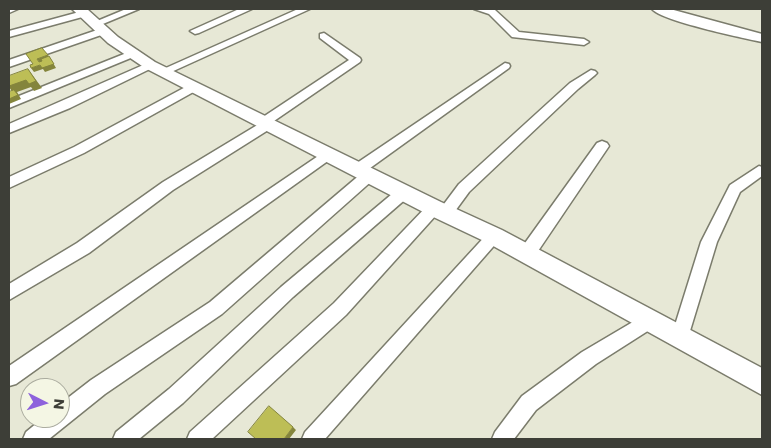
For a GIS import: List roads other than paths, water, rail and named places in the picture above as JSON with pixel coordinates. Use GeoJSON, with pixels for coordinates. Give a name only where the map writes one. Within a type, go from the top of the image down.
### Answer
{"type":"FeatureCollection","features":[{"type":"Feature","properties":{"kind":"street"},"geometry":{"type":"LineString","coordinates":[[9,10],[13,9]]}},
{"type":"Feature","properties":{"kind":"street"},"geometry":{"type":"LineString","coordinates":[[9,34],[134,9]]}},
{"type":"Feature","properties":{"kind":"street"},"geometry":{"type":"LineString","coordinates":[[195,31],[247,9]]}},
{"type":"Feature","properties":{"kind":"street"},"geometry":{"type":"LineString","coordinates":[[9,129],[305,9]]}},
{"type":"Feature","properties":{"kind":"street"},"geometry":{"type":"LineString","coordinates":[[479,9],[492,12],[516,35],[584,42]]}},
{"type":"Feature","properties":{"kind":"street"},"geometry":{"type":"LineString","coordinates":[[659,9],[676,16],[762,38]]}},
{"type":"Feature","properties":{"kind":"street"},"geometry":{"type":"LineString","coordinates":[[90,19],[134,53],[193,88],[439,211],[494,236],[762,382]]}},
{"type":"Feature","properties":{"kind":"street"},"geometry":{"type":"LineString","coordinates":[[9,64],[90,19]]}},
{"type":"Feature","properties":{"kind":"street"},"geometry":{"type":"LineString","coordinates":[[9,293],[83,248],[168,186],[266,123],[356,60],[324,36]]}},
{"type":"Feature","properties":{"kind":"street"},"geometry":{"type":"LineString","coordinates":[[9,104],[134,53]]}},
{"type":"Feature","properties":{"kind":"street"},"geometry":{"type":"LineString","coordinates":[[70,410],[98,387],[216,308],[364,172],[505,66]]}},
{"type":"Feature","properties":{"kind":"street"},"geometry":{"type":"LineString","coordinates":[[197,439],[340,309],[439,211],[574,86],[591,73]]}},
{"type":"Feature","properties":{"kind":"street"},"geometry":{"type":"LineString","coordinates":[[9,183],[79,150],[193,88]]}},
{"type":"Feature","properties":{"kind":"street"},"geometry":{"type":"LineString","coordinates":[[526,255],[602,146]]}},
{"type":"Feature","properties":{"kind":"street"},"geometry":{"type":"LineString","coordinates":[[9,377],[118,304],[246,211],[328,155]]}},
{"type":"Feature","properties":{"kind":"street"},"geometry":{"type":"LineString","coordinates":[[680,338],[709,242],[735,189],[758,171]]}},
{"type":"Feature","properties":{"kind":"street"},"geometry":{"type":"LineString","coordinates":[[123,439],[176,396],[287,292],[403,193]]}},
{"type":"Feature","properties":{"kind":"street"},"geometry":{"type":"LineString","coordinates":[[312,439],[494,236]]}},
{"type":"Feature","properties":{"kind":"street"},"geometry":{"type":"LineString","coordinates":[[502,439],[529,404],[589,358],[648,320]]}},
{"type":"Feature","properties":{"kind":"street"},"geometry":{"type":"LineString","coordinates":[[33,439],[47,428]]}}]}
